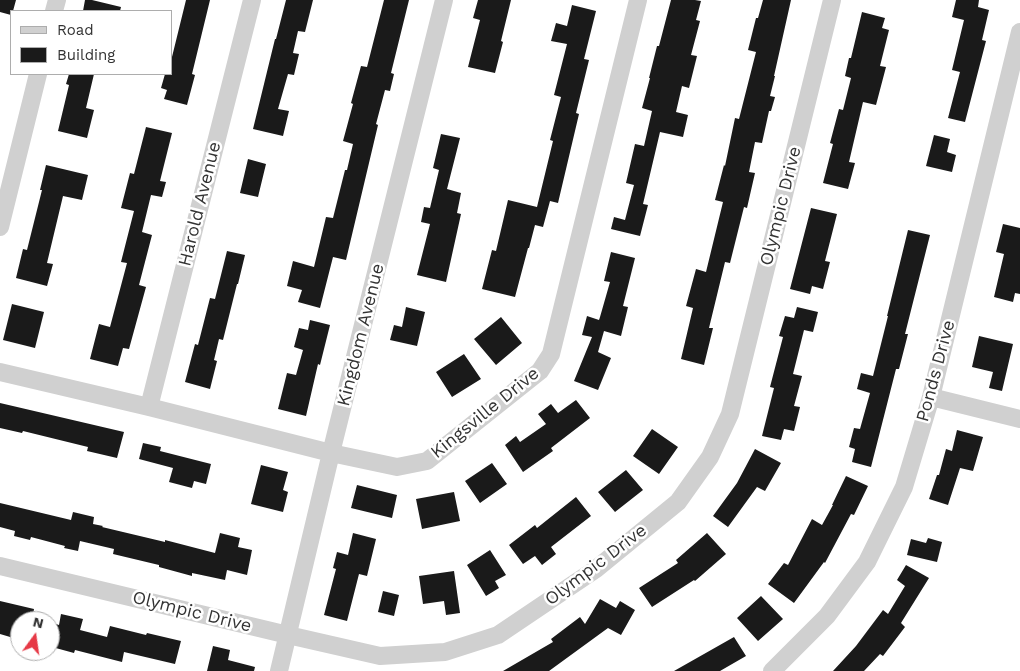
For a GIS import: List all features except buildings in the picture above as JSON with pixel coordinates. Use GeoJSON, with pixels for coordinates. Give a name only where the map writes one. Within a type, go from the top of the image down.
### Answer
{"type":"FeatureCollection","features":[{"type":"Feature","properties":{"kind":"street","name":"Harold Avenue"},"geometry":{"type":"LineString","coordinates":[[149,407],[252,0]]}},
{"type":"Feature","properties":{"kind":"street","name":"Kingdom Avenue"},"geometry":{"type":"LineString","coordinates":[[280,671],[331,453],[444,0]]}},
{"type":"Feature","properties":{"kind":"street","name":"Kingsville Drive"},"geometry":{"type":"LineString","coordinates":[[0,372],[331,453],[397,467],[426,461],[540,371],[551,354],[638,0]]}},
{"type":"Feature","properties":{"kind":"street","name":"Olympic Drive"},"geometry":{"type":"LineString","coordinates":[[0,566],[380,656],[445,652],[498,635],[596,569],[678,502],[710,457],[730,414],[832,0]]}},
{"type":"Feature","properties":{"kind":"street","name":"Ponds Drive"},"geometry":{"type":"LineString","coordinates":[[772,671],[827,616],[868,562],[904,487],[931,397],[1020,32]]}},
{"type":"Feature","properties":{"kind":"street"},"geometry":{"type":"LineString","coordinates":[[0,227],[38,75]]}},
{"type":"Feature","properties":{"kind":"street"},"geometry":{"type":"LineString","coordinates":[[931,397],[1020,419]]}}]}
